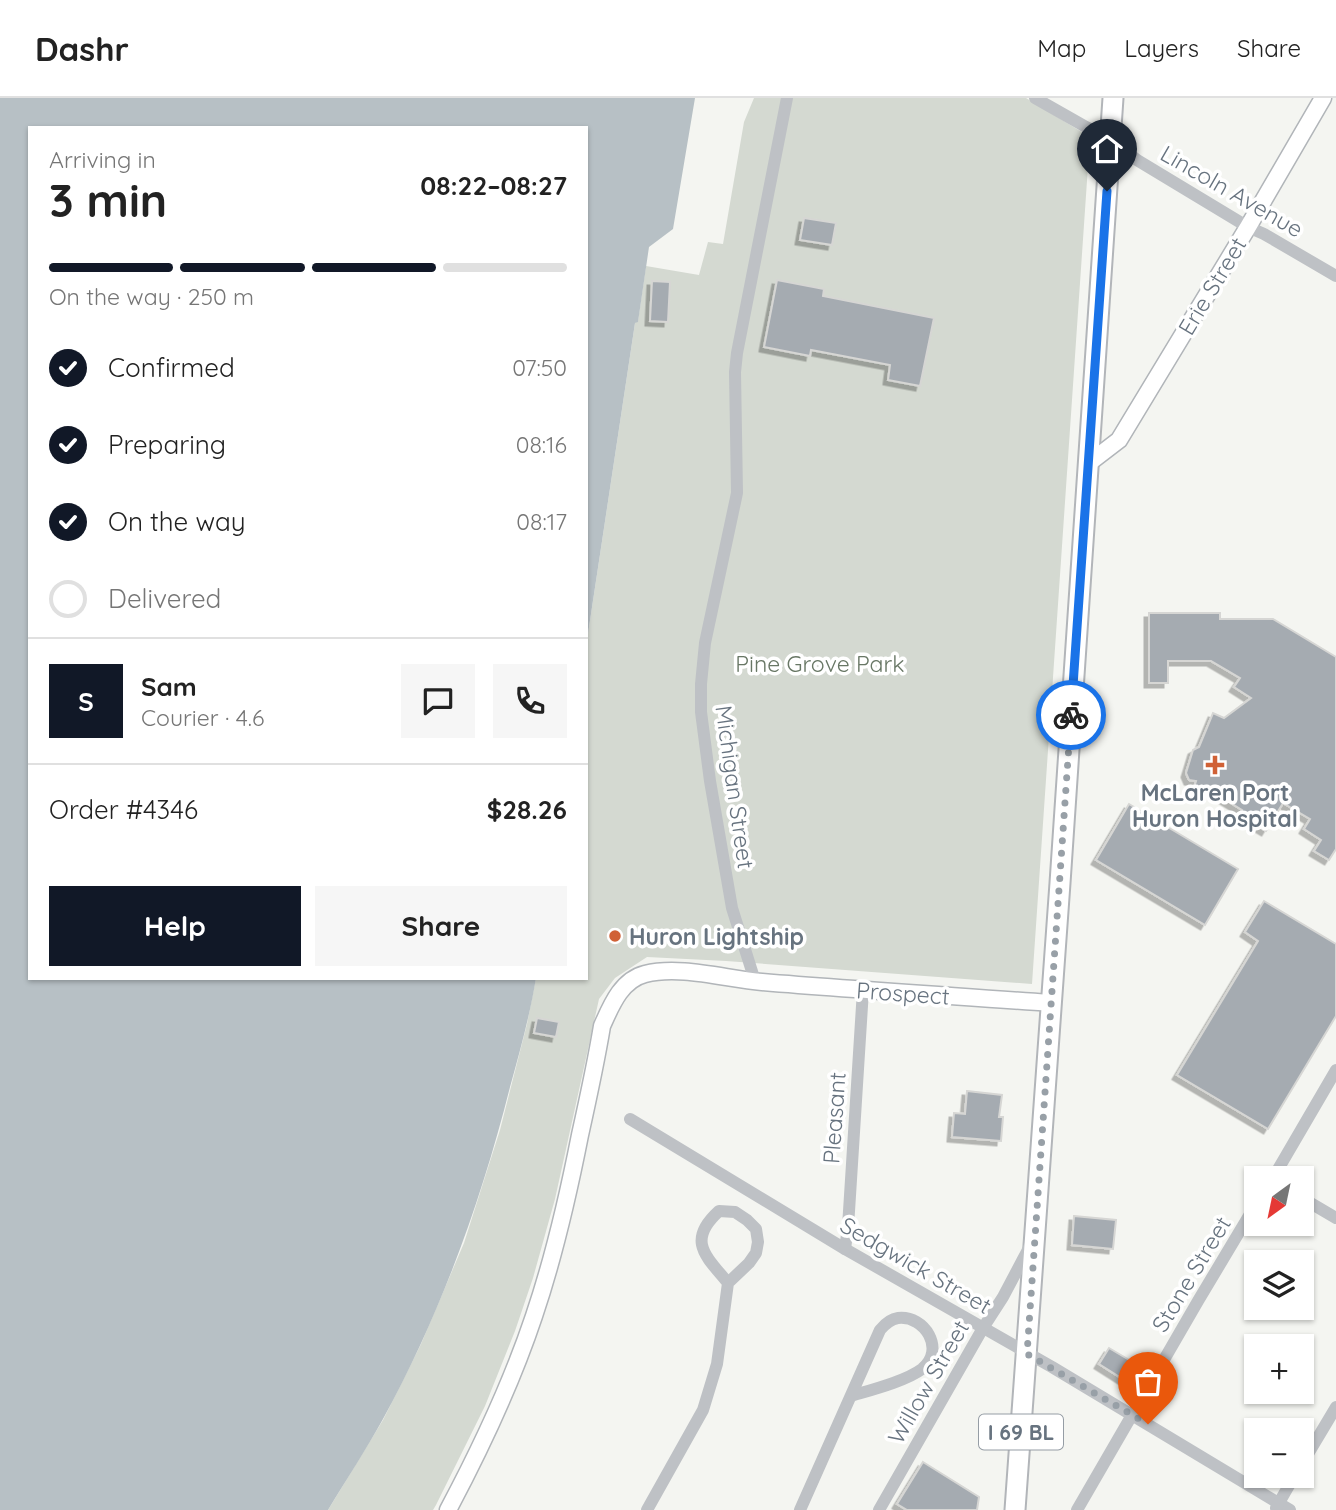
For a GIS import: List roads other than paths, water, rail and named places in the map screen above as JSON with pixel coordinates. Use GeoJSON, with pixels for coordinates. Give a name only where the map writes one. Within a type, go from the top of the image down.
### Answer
{"type":"FeatureCollection","features":[{"type":"Feature","properties":{"kind":"main road","name":"I 69 BL"},"geometry":{"type":"LineString","coordinates":[[1016,1510],[1113,107]]}},
{"type":"Feature","properties":{"kind":"street","name":"Michigan Street"},"geometry":{"type":"LineString","coordinates":[[755,981],[732,908],[710,781],[701,712],[701,684],[705,643],[737,493],[737,353],[787,98]]}},
{"type":"Feature","properties":{"kind":"street","name":"Lincoln Avenue"},"geometry":{"type":"LineString","coordinates":[[1035,98],[1111,139],[1137,160],[1336,276]]}},
{"type":"Feature","properties":{"kind":"street"},"geometry":{"type":"LineString","coordinates":[[1113,107],[1125,98]]}},
{"type":"Feature","properties":{"kind":"street","name":"Erie Street"},"geometry":{"type":"LineString","coordinates":[[1088,463],[1119,440],[1323,98]]}},
{"type":"Feature","properties":{"kind":"street","name":"Prospect"},"geometry":{"type":"LineString","coordinates":[[448,1510],[504,1392],[534,1317],[567,1200],[602,1026],[610,1006],[623,987],[637,977],[662,971],[863,990],[1050,1003]]}},
{"type":"Feature","properties":{"kind":"street","name":"Pleasant"},"geometry":{"type":"LineString","coordinates":[[845,1249],[863,990]]}},
{"type":"Feature","properties":{"kind":"street"},"geometry":{"type":"LineString","coordinates":[[1280,1166],[1336,1070]]}},
{"type":"Feature","properties":{"kind":"street","name":"Sedgwick Street"},"geometry":{"type":"LineString","coordinates":[[630,1119],[982,1330],[1133,1415],[1281,1508]]}},
{"type":"Feature","properties":{"kind":"street"},"geometry":{"type":"LineString","coordinates":[[1314,1205],[1336,1218]]}},
{"type":"Feature","properties":{"kind":"street"},"geometry":{"type":"LineString","coordinates":[[647,1510],[703,1410],[717,1364],[728,1283],[756,1253],[756,1229],[734,1212],[719,1211],[704,1227],[702,1249],[728,1283]]}},
{"type":"Feature","properties":{"kind":"street","name":"Stone Street"},"geometry":{"type":"LineString","coordinates":[[1077,1510],[1244,1225]]}},
{"type":"Feature","properties":{"kind":"street","name":"Willow Street"},"geometry":{"type":"LineString","coordinates":[[879,1510],[1034,1239]]}},
{"type":"Feature","properties":{"kind":"street"},"geometry":{"type":"LineString","coordinates":[[800,1510],[880,1329],[896,1318],[908,1319],[927,1330],[932,1338],[933,1349],[923,1368],[909,1376],[851,1396]]}},
{"type":"Feature","properties":{"kind":"street"},"geometry":{"type":"LineString","coordinates":[[1314,1444],[1336,1407]]}},
{"type":"Feature","properties":{"kind":"street"},"geometry":{"type":"LineString","coordinates":[[1281,1508],[1289,1488]]}},
{"type":"Feature","properties":{"kind":"place","name":"McLaren Port Huron Hospital"},"geometry":{"type":"Point","coordinates":[1215,765]}},
{"type":"Feature","properties":{"kind":"place","name":"Huron Lightship"},"geometry":{"type":"Point","coordinates":[615,936]}},
{"type":"Feature","properties":{"kind":"park label","name":"Pine Grove Park"},"geometry":{"type":"Point","coordinates":[820,663]}}]}
